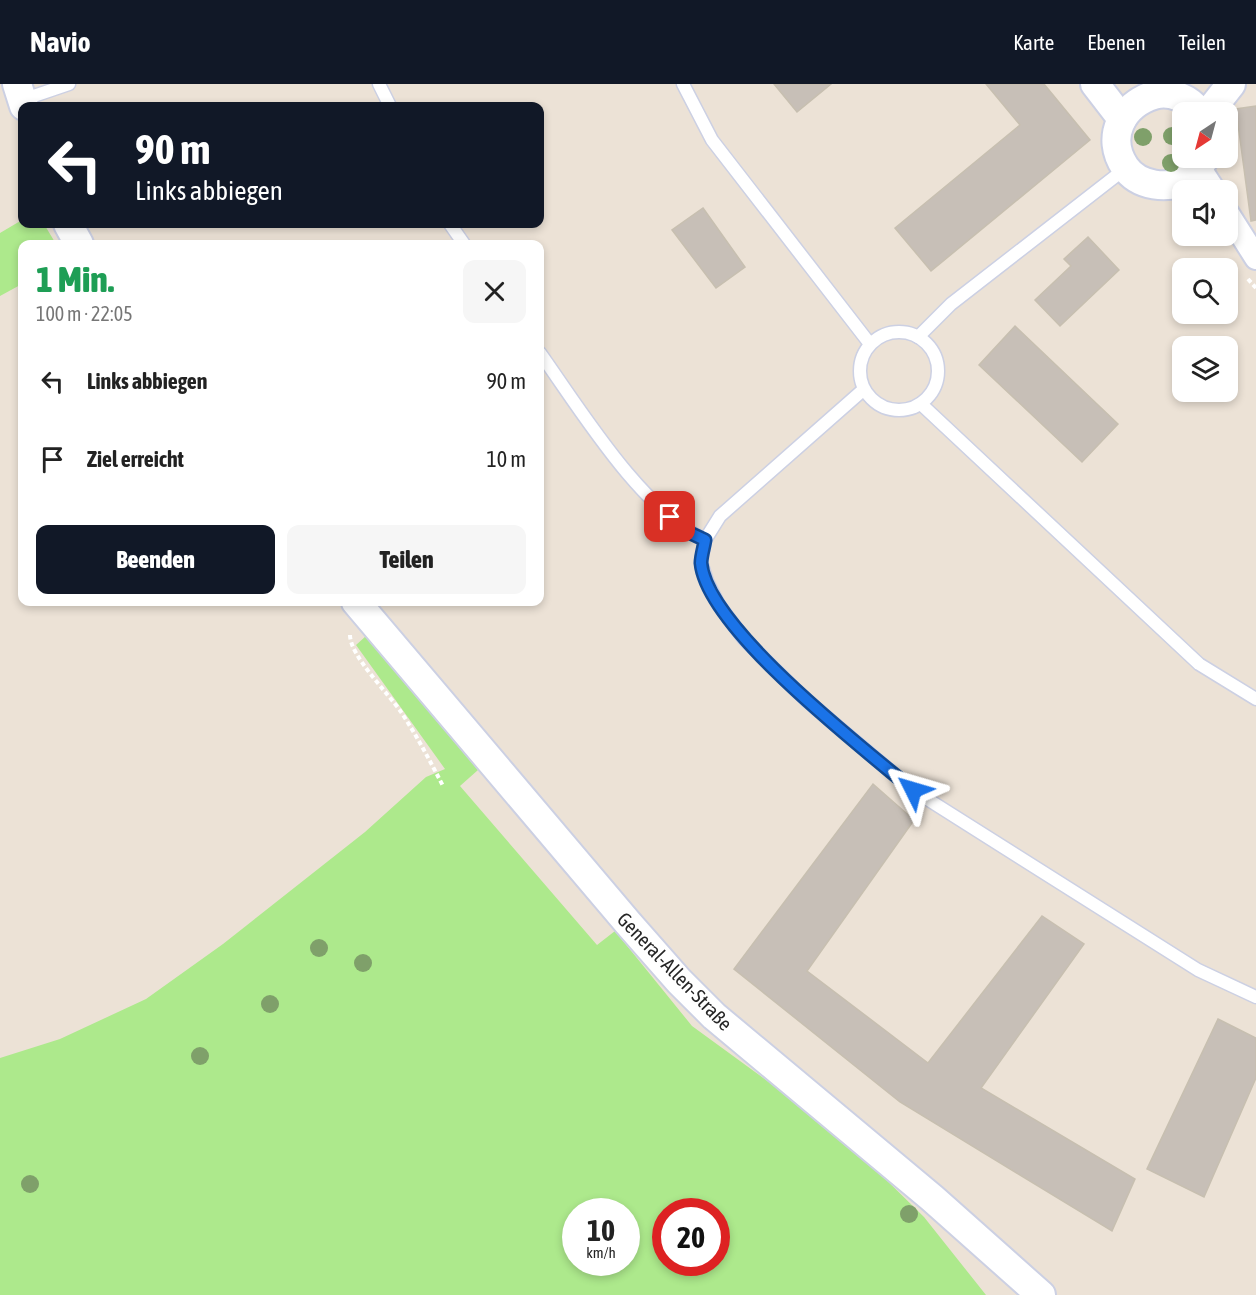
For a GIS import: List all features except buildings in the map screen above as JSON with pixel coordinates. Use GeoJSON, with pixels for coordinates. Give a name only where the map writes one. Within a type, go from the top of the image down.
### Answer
{"type":"FeatureCollection","features":[{"type":"Feature","properties":{"kind":"street"},"geometry":{"type":"LineString","coordinates":[[1095,84],[1129,101],[1159,94],[1193,98]]}},
{"type":"Feature","properties":{"kind":"street"},"geometry":{"type":"LineString","coordinates":[[1217,102],[1231,84]]}},
{"type":"Feature","properties":{"kind":"street"},"geometry":{"type":"LineString","coordinates":[[1129,101],[1117,132],[1117,147],[1126,168],[1149,184],[1172,187]]}},
{"type":"Feature","properties":{"kind":"street"},"geometry":{"type":"LineString","coordinates":[[1186,180],[1206,172]]}},
{"type":"Feature","properties":{"kind":"street"},"geometry":{"type":"LineString","coordinates":[[1238,229],[1256,258]]}},
{"type":"Feature","properties":{"kind":"street"},"geometry":{"type":"LineString","coordinates":[[1238,246],[1256,263]]}},
{"type":"Feature","properties":{"kind":"street","name":"General-Allen-Straße"},"geometry":{"type":"LineString","coordinates":[[362,609],[679,981],[714,1016],[932,1198],[1041,1295]]}},
{"type":"Feature","properties":{"kind":"lane"},"geometry":{"type":"LineString","coordinates":[[21,97],[69,84]]}},
{"type":"Feature","properties":{"kind":"lane"},"geometry":{"type":"LineString","coordinates":[[379,84],[388,102]]}},
{"type":"Feature","properties":{"kind":"lane"},"geometry":{"type":"LineString","coordinates":[[683,84],[712,140],[870,344]]}},
{"type":"Feature","properties":{"kind":"lane"},"geometry":{"type":"LineString","coordinates":[[918,337],[951,304],[1126,168]]}},
{"type":"Feature","properties":{"kind":"lane"},"geometry":{"type":"LineString","coordinates":[[896,332],[918,337],[933,351],[937,361],[938,375],[931,394],[921,404],[909,410],[896,411],[879,406],[863,390],[859,375],[862,355],[870,344],[882,335],[896,332]]}},
{"type":"Feature","properties":{"kind":"lane"},"geometry":{"type":"LineString","coordinates":[[544,359],[609,449],[655,504],[686,531],[705,540]]}},
{"type":"Feature","properties":{"kind":"lane"},"geometry":{"type":"LineString","coordinates":[[863,390],[720,516],[705,540],[701,562],[707,581],[719,605],[744,639],[806,699],[913,790],[1198,970],[1256,997]]}},
{"type":"Feature","properties":{"kind":"lane"},"geometry":{"type":"LineString","coordinates":[[921,404],[1199,664],[1256,699]]}},
{"type":"Feature","properties":{"kind":"path"},"geometry":{"type":"LineString","coordinates":[[362,609],[350,631],[350,644],[401,712],[444,786]]}},
{"type":"Feature","properties":{"kind":"green space"},"geometry":{"type":"Polygon","coordinates":[[[18,222],[18,228],[46,228],[54,240],[18,240],[18,286],[0,296],[0,233],[18,222]]]}},
{"type":"Feature","properties":{"kind":"green space"},"geometry":{"type":"Polygon","coordinates":[[[366,636],[478,770],[460,786],[597,945],[615,931],[692,1026],[825,1123],[863,1157],[924,1217],[986,1295],[0,1295],[0,1058],[60,1039],[146,999],[223,944],[365,832],[426,777],[445,769],[356,645],[366,636]]]}},
{"type":"Feature","properties":{"kind":"route"},"geometry":{"type":"LineString","coordinates":[[670,517],[686,531],[705,540],[701,562],[707,581],[719,605],[744,639],[806,699],[913,790]]}}]}
